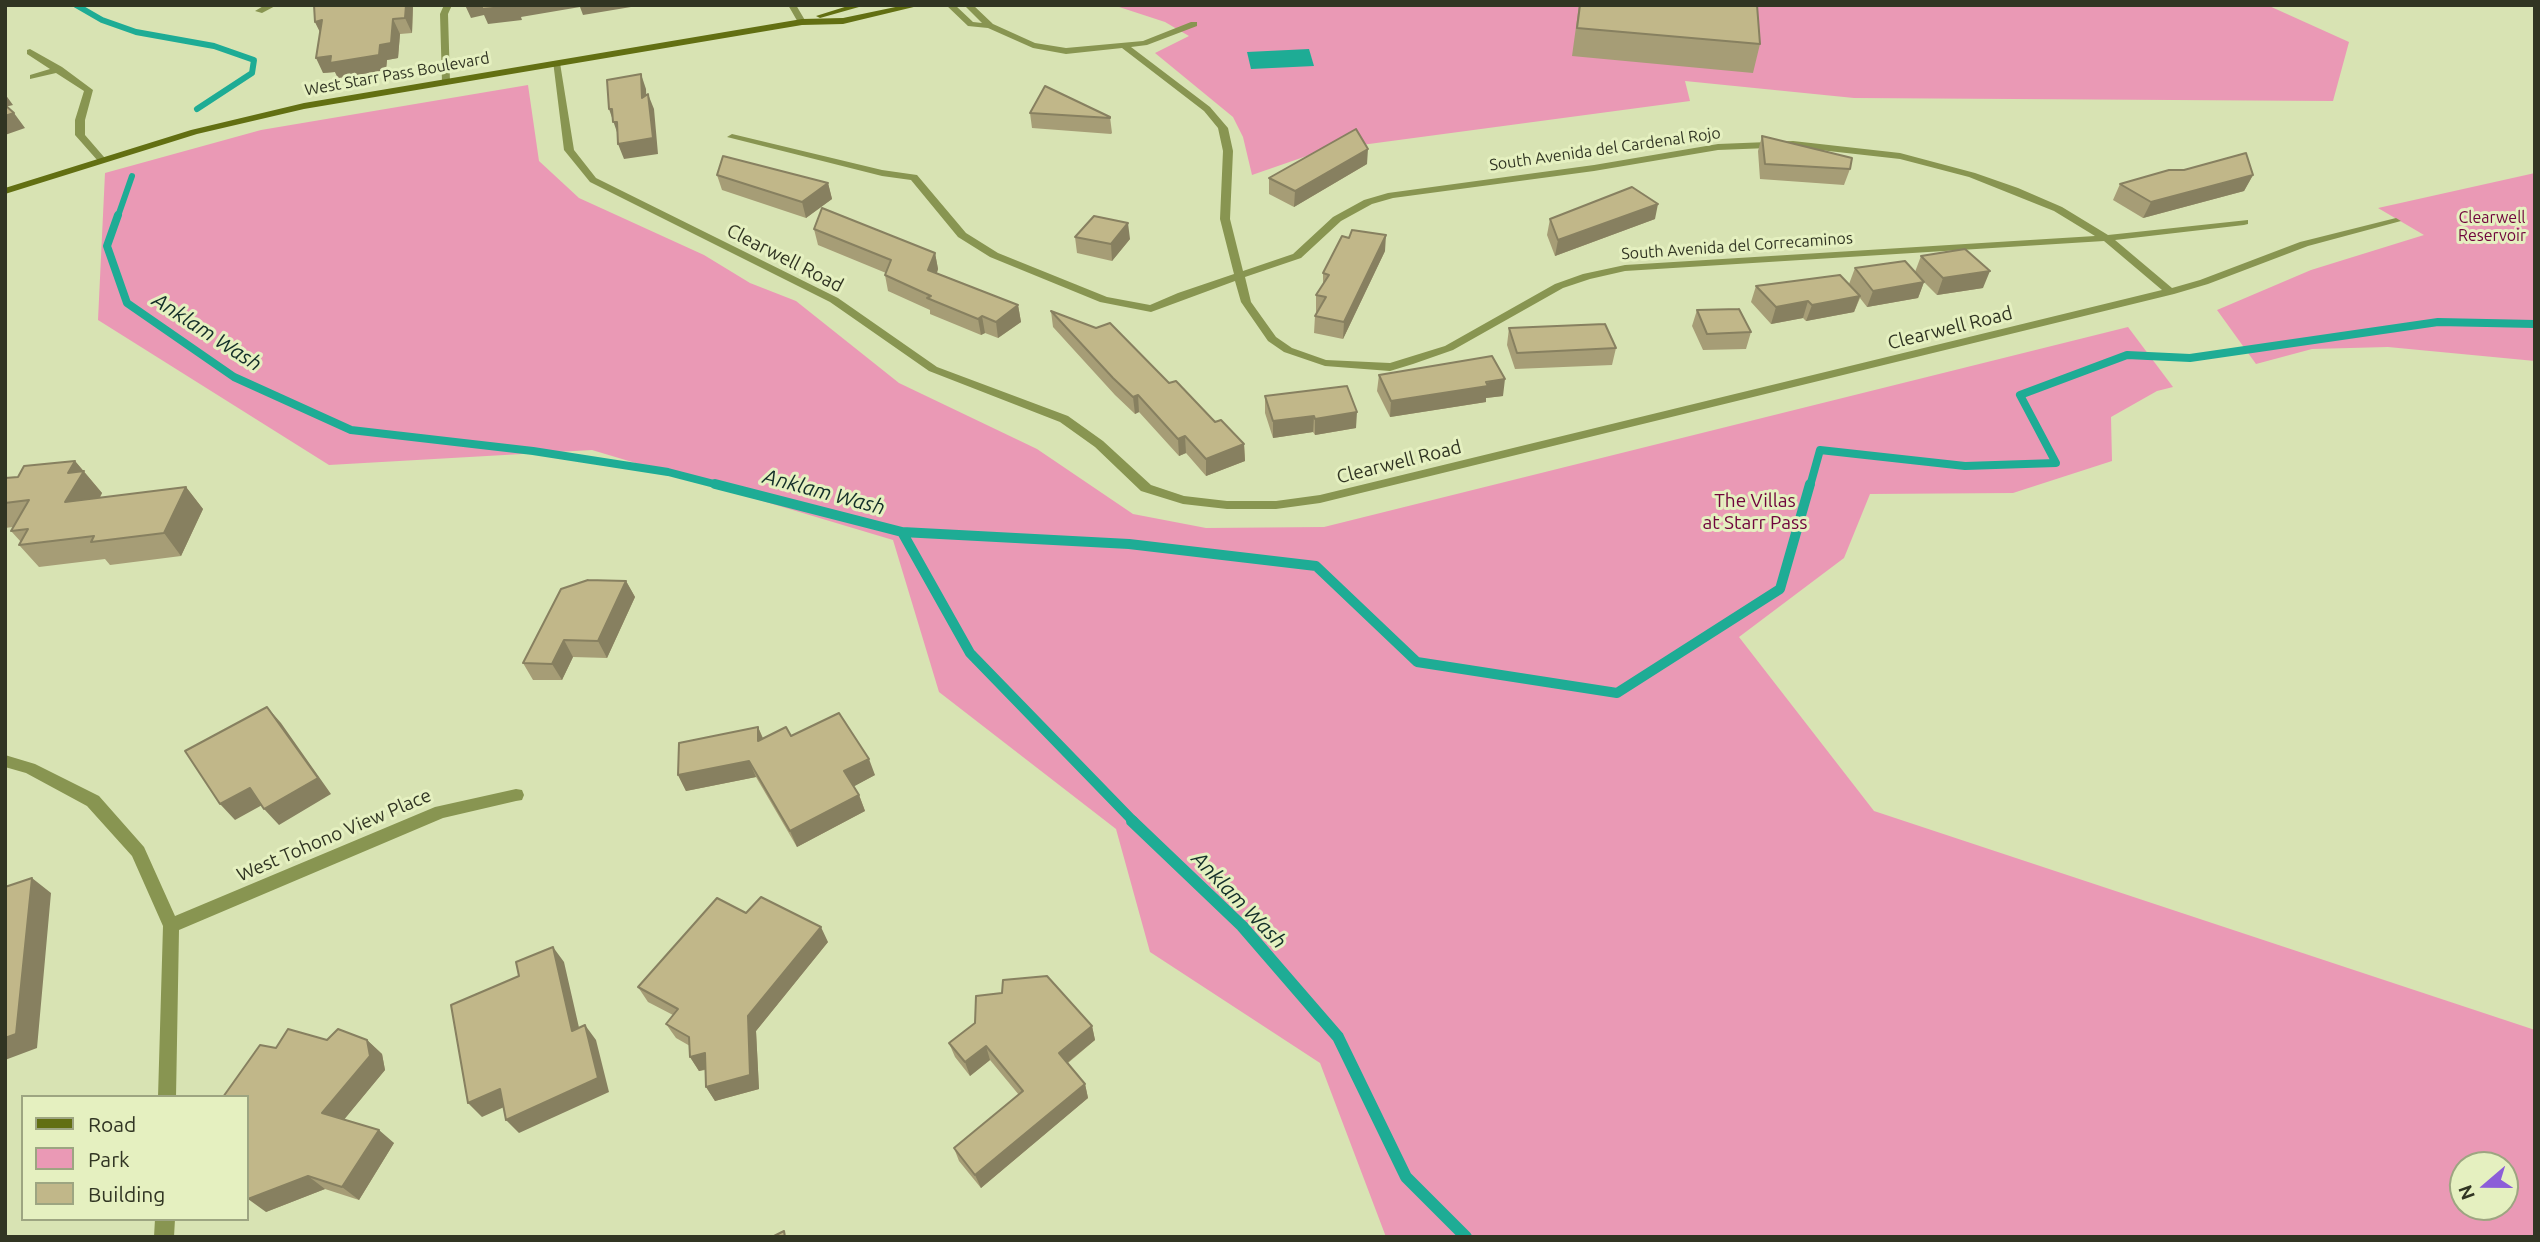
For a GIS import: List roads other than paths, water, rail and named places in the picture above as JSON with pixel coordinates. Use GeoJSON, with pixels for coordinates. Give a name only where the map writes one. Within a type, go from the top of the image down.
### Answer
{"type":"FeatureCollection","features":[{"type":"Feature","properties":{"kind":"street"},"geometry":{"type":"LineString","coordinates":[[259,11],[273,5]]}},
{"type":"Feature","properties":{"kind":"street"},"geometry":{"type":"LineString","coordinates":[[446,82],[444,14],[448,5]]}},
{"type":"Feature","properties":{"kind":"street"},"geometry":{"type":"LineString","coordinates":[[792,5],[802,22]]}},
{"type":"Feature","properties":{"kind":"street","name":"West Starr Pass Boulevard"},"geometry":{"type":"LineString","coordinates":[[5,191],[194,132],[304,106],[802,22],[862,5]]}},
{"type":"Feature","properties":{"kind":"street","name":"West Starr Pass Boulevard"},"geometry":{"type":"LineString","coordinates":[[802,22],[843,21],[918,5]]}},
{"type":"Feature","properties":{"kind":"street"},"geometry":{"type":"LineString","coordinates":[[950,5],[971,24],[989,26]]}},
{"type":"Feature","properties":{"kind":"street"},"geometry":{"type":"LineString","coordinates":[[968,5],[989,26],[1016,40],[1051,49],[1126,47],[1194,24]]}},
{"type":"Feature","properties":{"kind":"street","name":"South Avenida del Correcaminos"},"geometry":{"type":"LineString","coordinates":[[1126,47],[1207,109],[1223,128],[1228,151],[1225,219],[1246,302],[1261,327],[1288,350],[1325,363],[1390,366],[1449,348],[1559,286],[1625,268],[2106,238],[2244,222]]}},
{"type":"Feature","properties":{"kind":"street"},"geometry":{"type":"LineString","coordinates":[[30,52],[89,90],[80,120],[80,135],[101,159]]}},
{"type":"Feature","properties":{"kind":"street","name":"Clearwell Road"},"geometry":{"type":"LineString","coordinates":[[556,63],[569,150],[593,180],[834,300],[933,369],[1064,419],[1099,444],[1146,488],[1183,499],[1227,505],[1276,505],[1320,499],[2170,292],[2304,244],[2396,221]]}},
{"type":"Feature","properties":{"kind":"street"},"geometry":{"type":"LineString","coordinates":[[33,77],[59,69]]}},
{"type":"Feature","properties":{"kind":"street","name":"South Avenida del Cardenal Rojo"},"geometry":{"type":"LineString","coordinates":[[732,136],[882,173],[915,177],[962,235],[994,255],[1121,305],[1151,309],[1182,295],[1297,256],[1337,219],[1368,202],[1392,195],[1584,170],[1674,152],[1793,144],[1849,148],[1937,165],[2022,193],[2058,209],[2106,238],[2170,292]]}},
{"type":"Feature","properties":{"kind":"street"},"geometry":{"type":"LineString","coordinates":[[5,761],[30,768],[93,801],[138,852],[171,926],[167,1095]]}},
{"type":"Feature","properties":{"kind":"street","name":"West Tohono View Place"},"geometry":{"type":"LineString","coordinates":[[171,926],[441,812],[516,795]]}},
{"type":"Feature","properties":{"kind":"water"},"geometry":{"type":"Polygon","coordinates":[[[1309,49],[1314,66],[1251,69],[1247,52],[1309,49]]]}},
{"type":"Feature","properties":{"kind":"waterway","name":"Anklam Wash"},"geometry":{"type":"LineString","coordinates":[[76,5],[102,20],[136,32],[214,46],[254,60],[252,73],[197,109]]}},
{"type":"Feature","properties":{"kind":"waterway","name":"Anklam Wash"},"geometry":{"type":"LineString","coordinates":[[118,216],[132,176]]}},
{"type":"Feature","properties":{"kind":"waterway","name":"Anklam Wash"},"geometry":{"type":"LineString","coordinates":[[118,215],[107,246],[127,303],[234,377],[351,430],[533,451],[668,472],[722,486]]}},
{"type":"Feature","properties":{"kind":"waterway"},"geometry":{"type":"LineString","coordinates":[[1810,486],[1820,450],[1965,466],[2056,463],[2020,395],[2127,355],[2190,358],[2438,322],[2535,324]]}},
{"type":"Feature","properties":{"kind":"waterway","name":"Anklam Wash"},"geometry":{"type":"LineString","coordinates":[[715,484],[902,532]]}},
{"type":"Feature","properties":{"kind":"waterway"},"geometry":{"type":"LineString","coordinates":[[902,532],[1129,544],[1316,566],[1417,662],[1617,693],[1780,589],[1810,484]]}},
{"type":"Feature","properties":{"kind":"waterway","name":"Anklam Wash"},"geometry":{"type":"LineString","coordinates":[[902,532],[970,653],[1134,822]]}},
{"type":"Feature","properties":{"kind":"waterway","name":"Anklam Wash"},"geometry":{"type":"LineString","coordinates":[[1132,821],[1242,926],[1338,1037],[1406,1177],[1466,1237]]}},
{"type":"Feature","properties":{"kind":"park label","name":"Clearwell Reservoir"},"geometry":{"type":"Point","coordinates":[2492,227]}},
{"type":"Feature","properties":{"kind":"park label","name":"The Villas at Starr Pass"},"geometry":{"type":"Point","coordinates":[1755,512]}}]}
